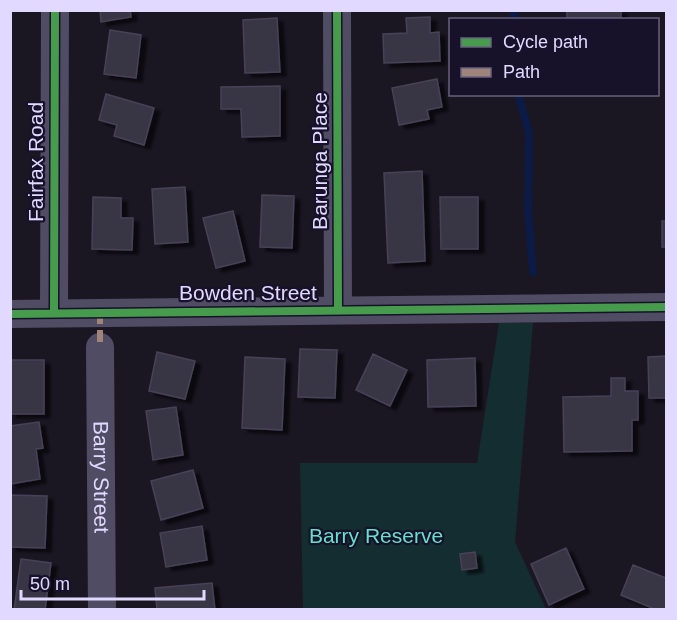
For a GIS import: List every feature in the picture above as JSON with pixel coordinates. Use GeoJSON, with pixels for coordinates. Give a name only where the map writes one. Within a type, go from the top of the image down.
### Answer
{"type":"FeatureCollection","features":[{"type":"Feature","properties":{"kind":"street","name":"Fairfax Road"},"geometry":{"type":"LineString","coordinates":[[54,10],[54,313]]}},
{"type":"Feature","properties":{"kind":"street","name":"Barunga Place"},"geometry":{"type":"LineString","coordinates":[[337,10],[338,310]]}},
{"type":"Feature","properties":{"kind":"street","name":"Bowden Street"},"geometry":{"type":"LineString","coordinates":[[10,314],[666,307]]}},
{"type":"Feature","properties":{"kind":"street","name":"Barry Street"},"geometry":{"type":"LineString","coordinates":[[100,346],[102,609]]}},
{"type":"Feature","properties":{"kind":"green space","name":"Barry Reserve"},"geometry":{"type":"Polygon","coordinates":[[[499,323],[533,323],[515,542],[546,609],[303,609],[300,463],[477,463],[499,323]]]}},
{"type":"Feature","properties":{"kind":"building"},"geometry":{"type":"Polygon","coordinates":[[[100,10],[130,10],[131,17],[101,22],[100,10]]]}},
{"type":"Feature","properties":{"kind":"building"},"geometry":{"type":"Polygon","coordinates":[[[567,10],[621,10],[621,18],[567,18],[567,10]]]}},
{"type":"Feature","properties":{"kind":"building"},"geometry":{"type":"Polygon","coordinates":[[[430,17],[430,33],[439,32],[440,61],[384,63],[383,34],[407,33],[406,18],[430,17]]]}},
{"type":"Feature","properties":{"kind":"building"},"geometry":{"type":"Polygon","coordinates":[[[277,18],[280,72],[245,73],[243,20],[277,18]]]}},
{"type":"Feature","properties":{"kind":"building"},"geometry":{"type":"Polygon","coordinates":[[[110,30],[141,35],[136,78],[104,74],[110,30]]]}},
{"type":"Feature","properties":{"kind":"building"},"geometry":{"type":"Polygon","coordinates":[[[437,79],[442,107],[427,110],[429,119],[399,125],[392,88],[437,79]]]}},
{"type":"Feature","properties":{"kind":"building"},"geometry":{"type":"Polygon","coordinates":[[[280,86],[280,136],[242,137],[241,109],[221,109],[221,87],[280,86]]]}},
{"type":"Feature","properties":{"kind":"building"},"geometry":{"type":"Polygon","coordinates":[[[106,94],[154,108],[144,145],[114,136],[117,125],[99,120],[106,94]]]}},
{"type":"Feature","properties":{"kind":"building"},"geometry":{"type":"Polygon","coordinates":[[[422,171],[425,261],[388,263],[384,173],[422,171]]]}},
{"type":"Feature","properties":{"kind":"building"},"geometry":{"type":"Polygon","coordinates":[[[185,187],[188,242],[155,244],[152,189],[185,187]]]}},
{"type":"Feature","properties":{"kind":"building"},"geometry":{"type":"Polygon","coordinates":[[[262,195],[294,196],[292,248],[260,247],[262,195]]]}},
{"type":"Feature","properties":{"kind":"building"},"geometry":{"type":"Polygon","coordinates":[[[93,197],[121,198],[121,218],[133,218],[132,250],[92,249],[93,197]]]}},
{"type":"Feature","properties":{"kind":"building"},"geometry":{"type":"Polygon","coordinates":[[[440,197],[478,197],[478,249],[441,249],[440,197]]]}},
{"type":"Feature","properties":{"kind":"building"},"geometry":{"type":"Polygon","coordinates":[[[233,211],[245,261],[216,268],[203,218],[233,211]]]}},
{"type":"Feature","properties":{"kind":"building"},"geometry":{"type":"Polygon","coordinates":[[[662,221],[666,221],[666,247],[662,247],[662,221]]]}},
{"type":"Feature","properties":{"kind":"building"},"geometry":{"type":"Polygon","coordinates":[[[300,349],[337,350],[335,398],[298,397],[300,349]]]}},
{"type":"Feature","properties":{"kind":"building"},"geometry":{"type":"Polygon","coordinates":[[[157,352],[195,361],[185,399],[149,391],[157,352]]]}},
{"type":"Feature","properties":{"kind":"building"},"geometry":{"type":"Polygon","coordinates":[[[373,354],[407,370],[390,406],[356,390],[373,354]]]}},
{"type":"Feature","properties":{"kind":"building"},"geometry":{"type":"Polygon","coordinates":[[[666,356],[666,398],[649,398],[648,357],[666,356]]]}},
{"type":"Feature","properties":{"kind":"building"},"geometry":{"type":"Polygon","coordinates":[[[245,357],[285,359],[282,430],[242,428],[245,357]]]}},
{"type":"Feature","properties":{"kind":"building"},"geometry":{"type":"Polygon","coordinates":[[[475,358],[476,406],[428,407],[427,360],[475,358]]]}},
{"type":"Feature","properties":{"kind":"building"},"geometry":{"type":"Polygon","coordinates":[[[10,360],[44,360],[44,414],[10,414],[10,360]]]}},
{"type":"Feature","properties":{"kind":"building"},"geometry":{"type":"Polygon","coordinates":[[[611,378],[625,378],[625,391],[638,391],[638,420],[632,420],[632,451],[564,452],[563,397],[611,396],[611,378]]]}},
{"type":"Feature","properties":{"kind":"building"},"geometry":{"type":"Polygon","coordinates":[[[176,407],[183,455],[153,460],[146,411],[176,407]]]}},
{"type":"Feature","properties":{"kind":"building"},"geometry":{"type":"Polygon","coordinates":[[[39,422],[43,448],[36,449],[40,479],[10,484],[10,426],[39,422]]]}},
{"type":"Feature","properties":{"kind":"building"},"geometry":{"type":"Polygon","coordinates":[[[193,470],[203,508],[161,520],[151,481],[193,470]]]}},
{"type":"Feature","properties":{"kind":"building"},"geometry":{"type":"Polygon","coordinates":[[[10,495],[47,496],[45,548],[10,547],[10,495]]]}},
{"type":"Feature","properties":{"kind":"building"},"geometry":{"type":"Polygon","coordinates":[[[202,526],[207,560],[166,567],[160,533],[202,526]]]}},
{"type":"Feature","properties":{"kind":"building"},"geometry":{"type":"Polygon","coordinates":[[[566,548],[584,589],[549,605],[531,564],[566,548]]]}},
{"type":"Feature","properties":{"kind":"building"},"geometry":{"type":"Polygon","coordinates":[[[475,552],[477,568],[462,570],[460,554],[475,552]]]}},
{"type":"Feature","properties":{"kind":"building"},"geometry":{"type":"Polygon","coordinates":[[[21,559],[51,563],[45,610],[14,610],[21,559]]]}},
{"type":"Feature","properties":{"kind":"building"},"geometry":{"type":"Polygon","coordinates":[[[633,565],[666,578],[666,610],[657,610],[621,595],[633,565]]]}},
{"type":"Feature","properties":{"kind":"building"},"geometry":{"type":"Polygon","coordinates":[[[212,583],[215,610],[157,610],[155,588],[212,583]]]}},
{"type":"Feature","properties":{"kind":"waterway"},"geometry":{"type":"LineString","coordinates":[[514,10],[514,18]]}},
{"type":"Feature","properties":{"kind":"waterway"},"geometry":{"type":"LineString","coordinates":[[519,96],[529,133],[528,212],[533,272]]}},
{"type":"Feature","properties":{"kind":"marked path"},"geometry":{"type":"LineString","coordinates":[[100,312],[100,347]]}},
{"type":"Feature","properties":{"kind":"cycle path"},"geometry":{"type":"LineString","coordinates":[[54,313],[55,10]]}},
{"type":"Feature","properties":{"kind":"cycle path"},"geometry":{"type":"LineString","coordinates":[[337,10],[338,310]]}},
{"type":"Feature","properties":{"kind":"cycle path"},"geometry":{"type":"LineString","coordinates":[[10,314],[666,307]]}}]}
